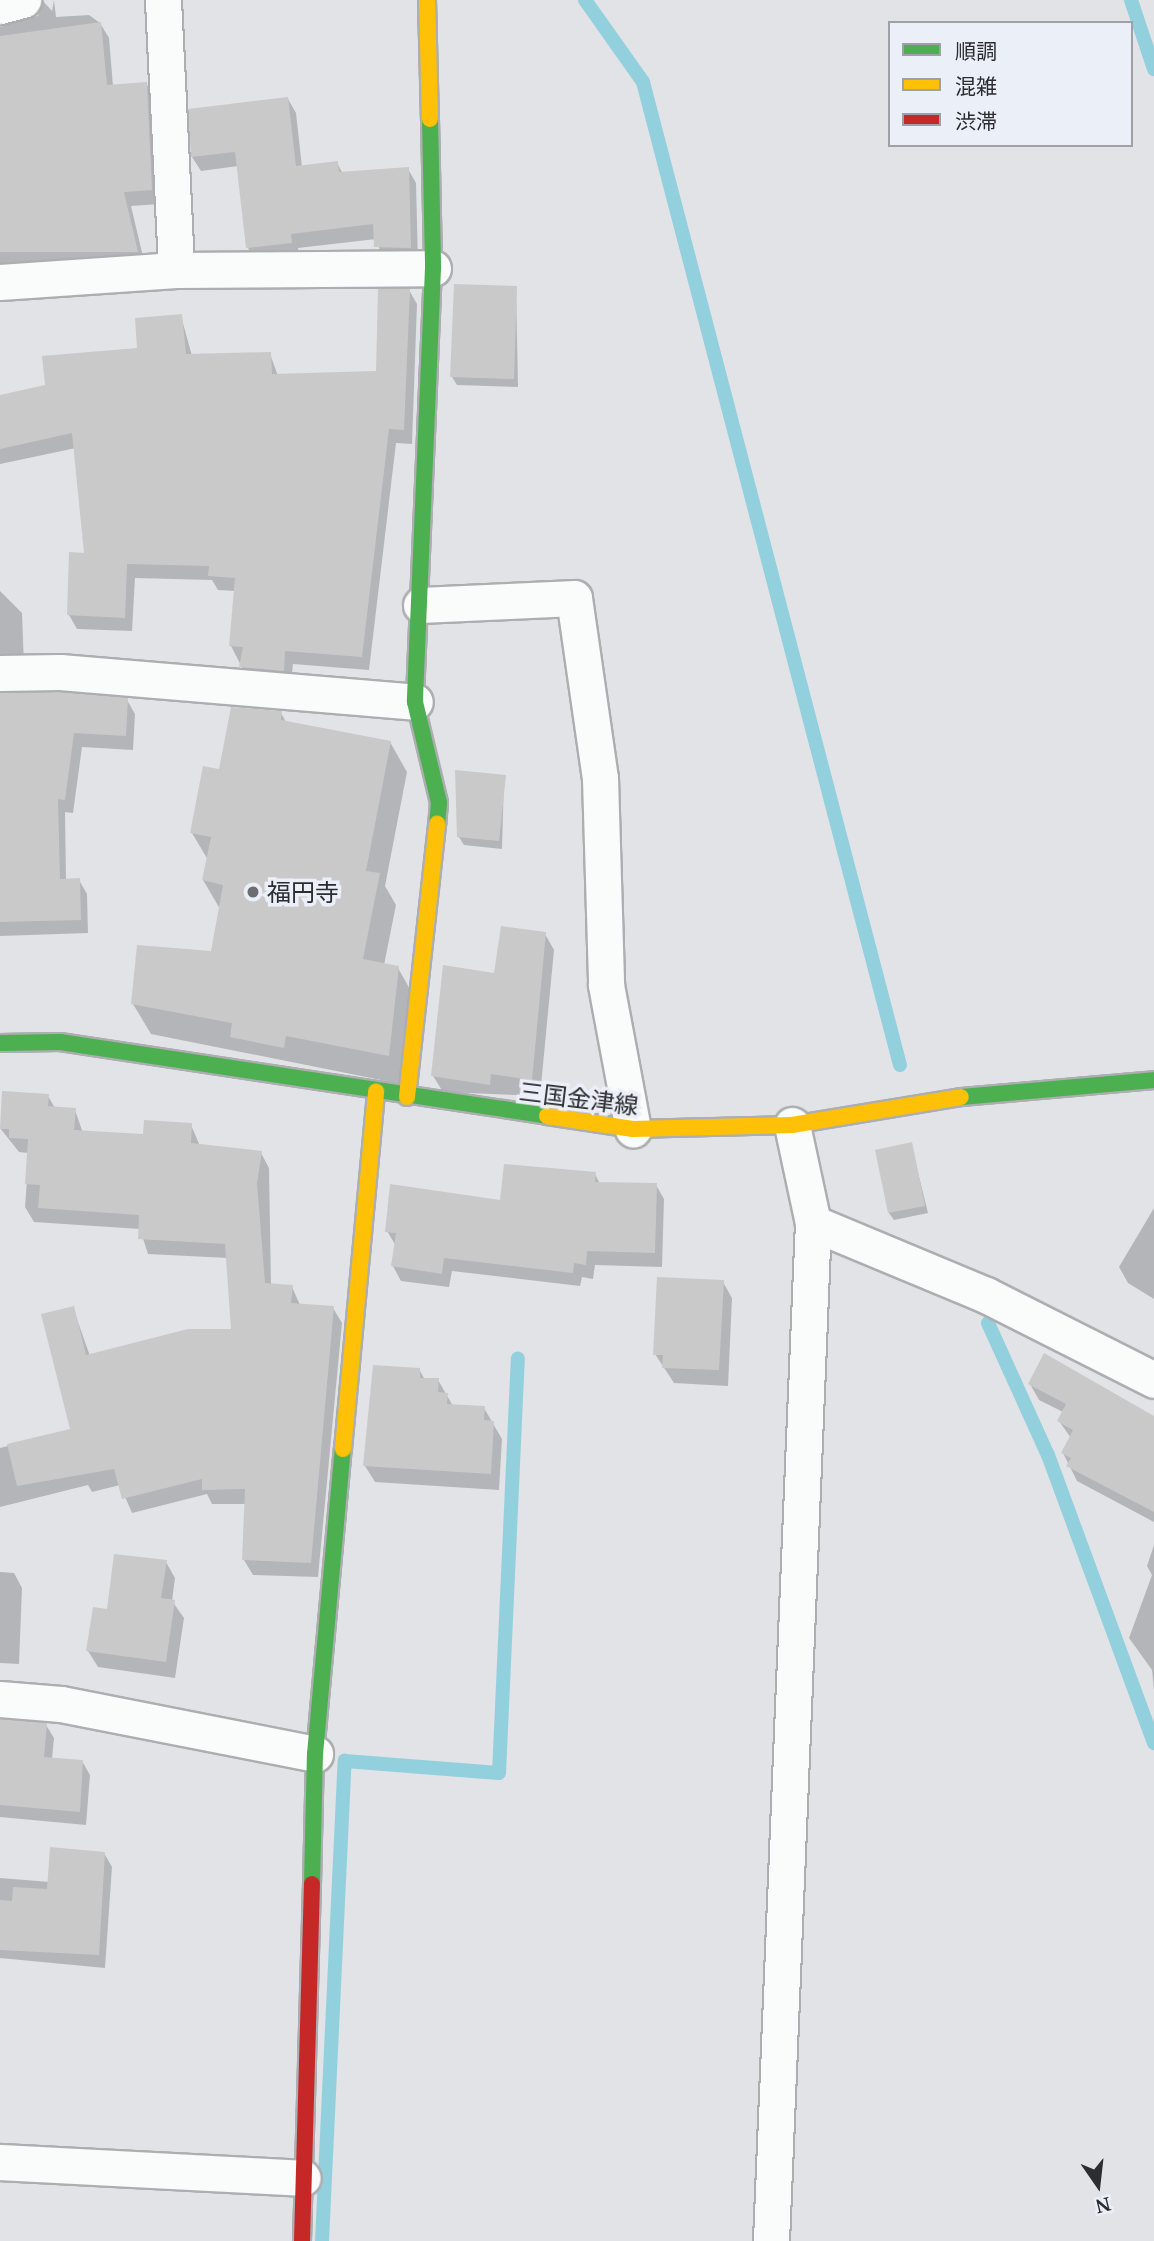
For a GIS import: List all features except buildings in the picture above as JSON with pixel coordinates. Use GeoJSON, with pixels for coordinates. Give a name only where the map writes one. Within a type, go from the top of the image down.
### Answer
{"type":"FeatureCollection","features":[{"type":"Feature","properties":{"kind":"street"},"geometry":{"type":"LineString","coordinates":[[0,6],[23,0]]}},
{"type":"Feature","properties":{"kind":"street"},"geometry":{"type":"LineString","coordinates":[[163,0],[176,270]]}},
{"type":"Feature","properties":{"kind":"street"},"geometry":{"type":"LineString","coordinates":[[407,1097],[439,803],[415,702],[433,268],[428,0]]}},
{"type":"Feature","properties":{"kind":"street"},"geometry":{"type":"LineString","coordinates":[[0,282],[176,270],[433,268]]}},
{"type":"Feature","properties":{"kind":"street"},"geometry":{"type":"LineString","coordinates":[[421,605],[574,598],[600,778],[606,985],[633,1129]]}},
{"type":"Feature","properties":{"kind":"street"},"geometry":{"type":"LineString","coordinates":[[0,673],[60,672],[415,702]]}},
{"type":"Feature","properties":{"kind":"street","name":"三国金津線"},"geometry":{"type":"LineString","coordinates":[[0,1043],[60,1042],[407,1097],[633,1129],[792,1125],[940,1099],[1154,1080]]}},
{"type":"Feature","properties":{"kind":"street"},"geometry":{"type":"LineString","coordinates":[[302,2241],[315,1754],[376,1092]]}},
{"type":"Feature","properties":{"kind":"street"},"geometry":{"type":"LineString","coordinates":[[771,2241],[813,1223],[792,1125]]}},
{"type":"Feature","properties":{"kind":"street"},"geometry":{"type":"LineString","coordinates":[[813,1223],[986,1294],[1154,1380]]}},
{"type":"Feature","properties":{"kind":"street"},"geometry":{"type":"LineString","coordinates":[[0,1699],[61,1704],[315,1754]]}},
{"type":"Feature","properties":{"kind":"street"},"geometry":{"type":"LineString","coordinates":[[0,2162],[303,2178]]}},
{"type":"Feature","properties":{"kind":"waterway"},"geometry":{"type":"LineString","coordinates":[[585,0],[643,82],[900,1065]]}},
{"type":"Feature","properties":{"kind":"waterway"},"geometry":{"type":"LineString","coordinates":[[1131,0],[1154,69]]}},
{"type":"Feature","properties":{"kind":"waterway"},"geometry":{"type":"LineString","coordinates":[[988,1323],[1048,1455],[1154,1743]]}},
{"type":"Feature","properties":{"kind":"waterway"},"geometry":{"type":"LineString","coordinates":[[322,2241],[345,1761],[499,1773],[518,1358]]}},
{"type":"Feature","properties":{"kind":"traffic: fast"},"geometry":{"type":"LineString","coordinates":[[430,119],[433,268],[415,702],[439,803],[437,824]]}},
{"type":"Feature","properties":{"kind":"traffic: fast"},"geometry":{"type":"LineString","coordinates":[[0,1043],[60,1042],[547,1116]]}},
{"type":"Feature","properties":{"kind":"traffic: fast"},"geometry":{"type":"LineString","coordinates":[[961,1097],[1154,1080]]}},
{"type":"Feature","properties":{"kind":"traffic: fast"},"geometry":{"type":"LineString","coordinates":[[312,1884],[315,1754],[343,1449]]}},
{"type":"Feature","properties":{"kind":"traffic: slow"},"geometry":{"type":"LineString","coordinates":[[427,0],[430,119]]}},
{"type":"Feature","properties":{"kind":"traffic: slow"},"geometry":{"type":"LineString","coordinates":[[407,1097],[437,824]]}},
{"type":"Feature","properties":{"kind":"traffic: slow"},"geometry":{"type":"LineString","coordinates":[[343,1449],[376,1092]]}},
{"type":"Feature","properties":{"kind":"traffic: slow"},"geometry":{"type":"LineString","coordinates":[[547,1116],[633,1129],[792,1125],[961,1097]]}},
{"type":"Feature","properties":{"kind":"traffic: jam"},"geometry":{"type":"LineString","coordinates":[[302,2241],[312,1884]]}},
{"type":"Feature","properties":{"kind":"place","name":"福円寺"},"geometry":{"type":"Point","coordinates":[253,892]}}]}
